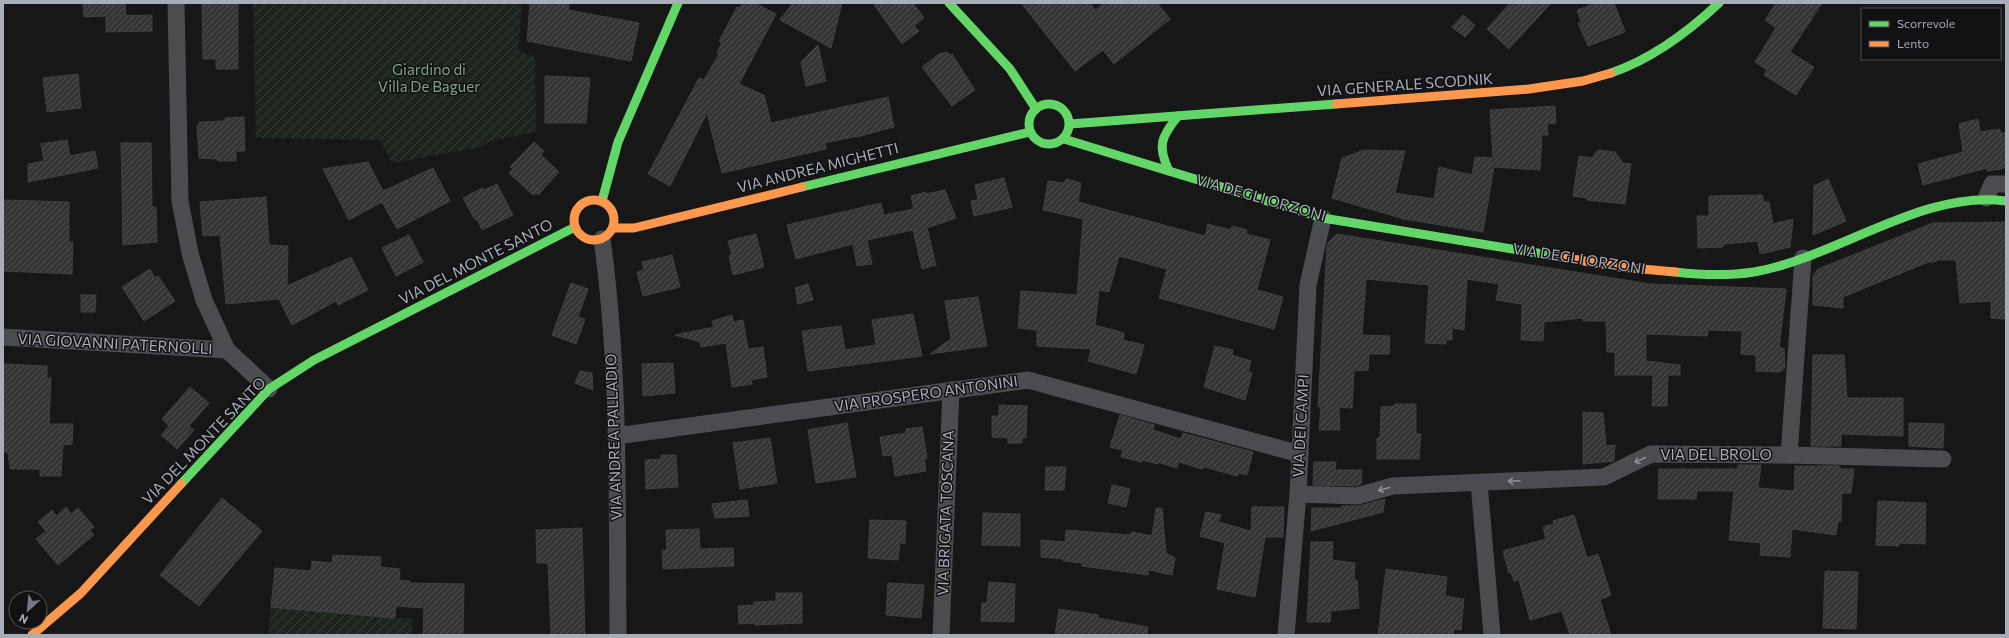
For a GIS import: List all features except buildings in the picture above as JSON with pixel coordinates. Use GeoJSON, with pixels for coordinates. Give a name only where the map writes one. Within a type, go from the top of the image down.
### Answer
{"type":"FeatureCollection","features":[{"type":"Feature","properties":{"kind":"main road"},"geometry":{"type":"LineString","coordinates":[[607,234],[614,220],[613,212],[609,205],[602,201],[618,142],[678,3]]}},
{"type":"Feature","properties":{"kind":"main road"},"geometry":{"type":"LineString","coordinates":[[949,3],[1010,69],[1036,109]]}},
{"type":"Feature","properties":{"kind":"main road","name":"VIA GENERALE SCODNIK"},"geometry":{"type":"LineString","coordinates":[[1070,124],[1529,89],[1585,80],[1626,68],[1668,46],[1708,14],[1719,3]]}},
{"type":"Feature","properties":{"kind":"main road"},"geometry":{"type":"LineString","coordinates":[[1041,105],[1057,105],[1064,109],[1070,124],[1069,132],[1064,139],[1057,144],[1050,146],[1038,141],[1030,132],[1030,116],[1041,105]]}},
{"type":"Feature","properties":{"kind":"main road"},"geometry":{"type":"LineString","coordinates":[[1169,171],[1161,156],[1161,142],[1166,130],[1178,116]]}},
{"type":"Feature","properties":{"kind":"main road","name":"VIA ANDREA MIGHETTI"},"geometry":{"type":"LineString","coordinates":[[607,234],[1030,132]]}},
{"type":"Feature","properties":{"kind":"main road","name":"VIA DEGLI ORZONI"},"geometry":{"type":"LineString","coordinates":[[1064,139],[1323,218],[1620,266],[1705,275],[1754,272],[1803,258],[1935,206],[1986,198],[2006,201]]}},
{"type":"Feature","properties":{"kind":"main road","name":"VIA DEL MONTE SANTO"},"geometry":{"type":"LineString","coordinates":[[602,201],[586,201],[580,205],[575,212],[573,220],[575,228],[579,234],[586,239],[594,241],[607,234]]}},
{"type":"Feature","properties":{"kind":"main road","name":"VIA DEL MONTE SANTO"},"geometry":{"type":"LineString","coordinates":[[32,635],[81,593],[269,389],[314,360],[575,228]]}},
{"type":"Feature","properties":{"kind":"street"},"geometry":{"type":"LineString","coordinates":[[176,3],[180,201],[190,253],[204,300],[227,350],[269,389]]}},
{"type":"Feature","properties":{"kind":"street"},"geometry":{"type":"LineString","coordinates":[[1986,198],[1992,184],[2006,184]]}},
{"type":"Feature","properties":{"kind":"street","name":"VIA DEI CAMPI"},"geometry":{"type":"LineString","coordinates":[[1286,635],[1298,494],[1308,285],[1323,218]]}},
{"type":"Feature","properties":{"kind":"street","name":"VIA ANDREA PALLADIO"},"geometry":{"type":"LineString","coordinates":[[607,234],[616,436],[618,635]]}},
{"type":"Feature","properties":{"kind":"street","name":"VIA DEL BROLO"},"geometry":{"type":"LineString","coordinates":[[1789,455],[1803,258]]}},
{"type":"Feature","properties":{"kind":"street","name":"VIA GIOVANNI PATERNOLLI"},"geometry":{"type":"LineString","coordinates":[[3,337],[227,350]]}},
{"type":"Feature","properties":{"kind":"street","name":"VIA PROSPERO ANTONINI"},"geometry":{"type":"LineString","coordinates":[[616,436],[1028,380],[1300,454]]}},
{"type":"Feature","properties":{"kind":"street","name":"VIA BRIGATA TOSCANA"},"geometry":{"type":"LineString","coordinates":[[941,635],[952,390]]}},
{"type":"Feature","properties":{"kind":"street","name":"VIA DEL BROLO"},"geometry":{"type":"LineString","coordinates":[[1298,494],[1357,496],[1393,486],[1604,476],[1651,454],[1789,455],[1943,459]]}},
{"type":"Feature","properties":{"kind":"street"},"geometry":{"type":"LineString","coordinates":[[1479,482],[1492,635]]}},
{"type":"Feature","properties":{"kind":"green space","name":"Giardino di Villa De Baguer"},"geometry":{"type":"Polygon","coordinates":[[[253,3],[522,3],[518,50],[535,57],[536,132],[491,141],[480,147],[392,163],[380,140],[256,138],[253,3]]]}},
{"type":"Feature","properties":{"kind":"green space"},"geometry":{"type":"Polygon","coordinates":[[[271,607],[412,619],[412,635],[268,635],[271,607]]]}},
{"type":"Feature","properties":{"kind":"traffic: fast"},"geometry":{"type":"LineString","coordinates":[[602,201],[618,142],[678,3]]}},
{"type":"Feature","properties":{"kind":"traffic: fast"},"geometry":{"type":"LineString","coordinates":[[949,3],[1010,69],[1036,109]]}},
{"type":"Feature","properties":{"kind":"traffic: fast"},"geometry":{"type":"LineString","coordinates":[[1611,73],[1655,53],[1682,35],[1719,3]]}},
{"type":"Feature","properties":{"kind":"traffic: fast"},"geometry":{"type":"LineString","coordinates":[[1053,104],[1060,107],[1066,113],[1069,124],[1068,132],[1060,141],[1053,144],[1045,144],[1038,141],[1030,132],[1029,120],[1032,113],[1041,105],[1053,104]]}},
{"type":"Feature","properties":{"kind":"traffic: fast"},"geometry":{"type":"LineString","coordinates":[[1070,124],[1336,104]]}},
{"type":"Feature","properties":{"kind":"traffic: fast"},"geometry":{"type":"LineString","coordinates":[[1169,171],[1165,162],[1162,148],[1165,136],[1178,116]]}},
{"type":"Feature","properties":{"kind":"traffic: fast"},"geometry":{"type":"LineString","coordinates":[[802,187],[1030,132]]}},
{"type":"Feature","properties":{"kind":"traffic: fast"},"geometry":{"type":"LineString","coordinates":[[1064,139],[1323,218],[1555,256]]}},
{"type":"Feature","properties":{"kind":"traffic: fast"},"geometry":{"type":"LineString","coordinates":[[1675,272],[1714,275],[1754,272],[1785,264],[1816,253],[1911,214],[1943,205],[1975,200],[2006,201]]}},
{"type":"Feature","properties":{"kind":"traffic: fast"},"geometry":{"type":"LineString","coordinates":[[181,484],[269,389],[314,360],[575,227]]}},
{"type":"Feature","properties":{"kind":"traffic: slow"},"geometry":{"type":"LineString","coordinates":[[1336,104],[1529,89],[1583,81],[1611,73]]}},
{"type":"Feature","properties":{"kind":"traffic: slow"},"geometry":{"type":"LineString","coordinates":[[613,228],[634,228],[802,187]]}},
{"type":"Feature","properties":{"kind":"traffic: slow"},"geometry":{"type":"LineString","coordinates":[[598,200],[605,203],[611,209],[614,220],[613,228],[605,237],[598,240],[590,240],[583,237],[575,228],[574,216],[577,209],[586,201],[598,200]]}},
{"type":"Feature","properties":{"kind":"traffic: slow"},"geometry":{"type":"LineString","coordinates":[[1555,256],[1620,267],[1675,272]]}},
{"type":"Feature","properties":{"kind":"traffic: slow"},"geometry":{"type":"LineString","coordinates":[[32,635],[81,593],[181,484]]}}]}
